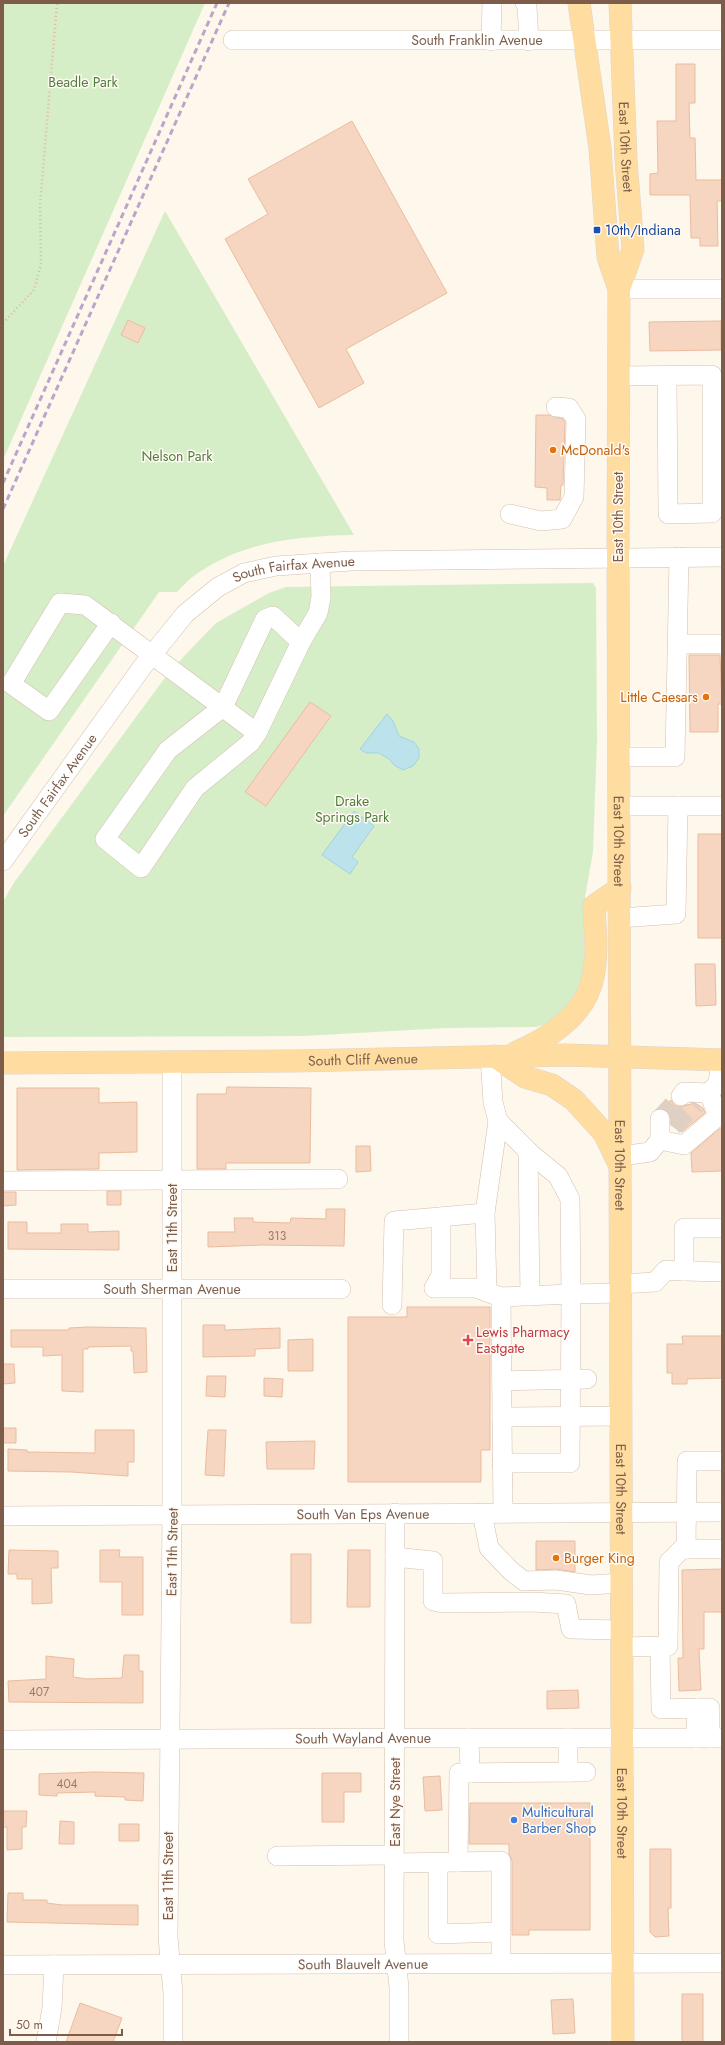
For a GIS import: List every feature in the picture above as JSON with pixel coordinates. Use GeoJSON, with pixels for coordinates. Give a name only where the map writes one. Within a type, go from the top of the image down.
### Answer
{"type":"FeatureCollection","features":[{"type":"Feature","properties":{"kind":"main road"},"geometry":{"type":"LineString","coordinates":[[579,3],[584,41]]}},
{"type":"Feature","properties":{"kind":"main road","name":"East 10th Street"},"geometry":{"type":"LineString","coordinates":[[619,289],[633,249],[626,160],[620,3]]}},
{"type":"Feature","properties":{"kind":"main road","name":"East 10th Street"},"geometry":{"type":"LineString","coordinates":[[584,41],[600,148],[608,257],[619,289],[618,558],[621,1055],[621,1739],[623,2042]]}},
{"type":"Feature","properties":{"kind":"main road"},"geometry":{"type":"LineString","coordinates":[[498,1056],[532,1046],[552,1033],[575,1014],[586,995],[593,978],[594,906],[620,888]]}},
{"type":"Feature","properties":{"kind":"main road","name":"South Cliff Avenue"},"geometry":{"type":"LineString","coordinates":[[3,1063],[294,1061],[498,1056],[621,1055],[721,1060]]}},
{"type":"Feature","properties":{"kind":"main road"},"geometry":{"type":"LineString","coordinates":[[498,1056],[525,1077],[552,1085],[574,1100],[604,1133],[621,1163]]}},
{"type":"Feature","properties":{"kind":"street"},"geometry":{"type":"LineString","coordinates":[[491,41],[492,3]]}},
{"type":"Feature","properties":{"kind":"street"},"geometry":{"type":"LineString","coordinates":[[525,3],[527,6],[529,41]]}},
{"type":"Feature","properties":{"kind":"street","name":"South Franklin Avenue"},"geometry":{"type":"LineString","coordinates":[[233,40],[722,40]]}},
{"type":"Feature","properties":{"kind":"street"},"geometry":{"type":"LineString","coordinates":[[619,289],[722,289]]}},
{"type":"Feature","properties":{"kind":"street"},"geometry":{"type":"LineString","coordinates":[[619,376],[667,376],[717,371],[717,488],[712,513],[668,514],[667,376]]}},
{"type":"Feature","properties":{"kind":"street"},"geometry":{"type":"LineString","coordinates":[[510,514],[542,521],[562,519],[574,497],[576,419],[569,408],[556,407]]}},
{"type":"Feature","properties":{"kind":"street"},"geometry":{"type":"LineString","coordinates":[[619,757],[675,757],[679,557]]}},
{"type":"Feature","properties":{"kind":"street","name":"South Fairfax Avenue"},"geometry":{"type":"LineString","coordinates":[[3,861],[153,654],[185,614],[218,587],[244,573],[276,566],[436,559],[722,557]]}},
{"type":"Feature","properties":{"kind":"street"},"geometry":{"type":"LineString","coordinates":[[301,642],[273,616],[265,619],[223,707],[168,750],[105,839],[141,868],[195,788],[250,743],[257,732],[301,642],[318,613],[321,597],[320,563]]}},
{"type":"Feature","properties":{"kind":"street"},"geometry":{"type":"LineString","coordinates":[[111,623],[49,711],[11,684],[60,603],[85,605],[111,623],[153,654],[257,732]]}},
{"type":"Feature","properties":{"kind":"street"},"geometry":{"type":"LineString","coordinates":[[678,644],[722,644]]}},
{"type":"Feature","properties":{"kind":"street"},"geometry":{"type":"LineString","coordinates":[[619,806],[722,806]]}},
{"type":"Feature","properties":{"kind":"street"},"geometry":{"type":"LineString","coordinates":[[620,918],[676,914],[678,806]]}},
{"type":"Feature","properties":{"kind":"street"},"geometry":{"type":"LineString","coordinates":[[498,1056],[493,1102],[498,1121],[485,1213],[502,1381],[503,1513]]}},
{"type":"Feature","properties":{"kind":"street"},"geometry":{"type":"LineString","coordinates":[[660,1140],[684,1145],[718,1116],[695,1098],[718,1082],[721,1060]]}},
{"type":"Feature","properties":{"kind":"street","name":"East 11th Street"},"geometry":{"type":"LineString","coordinates":[[172,1062],[172,1514],[168,1937],[173,1993],[173,2042]]}},
{"type":"Feature","properties":{"kind":"street"},"geometry":{"type":"LineString","coordinates":[[498,1121],[528,1151],[558,1176],[570,1199],[571,1294],[579,1380],[569,1416],[570,1463],[502,1464]]}},
{"type":"Feature","properties":{"kind":"street"},"geometry":{"type":"LineString","coordinates":[[621,1163],[650,1152],[660,1140],[667,1122]]}},
{"type":"Feature","properties":{"kind":"street"},"geometry":{"type":"LineString","coordinates":[[528,1151],[530,1296]]}},
{"type":"Feature","properties":{"kind":"street"},"geometry":{"type":"LineString","coordinates":[[3,1181],[338,1179]]}},
{"type":"Feature","properties":{"kind":"street"},"geometry":{"type":"LineString","coordinates":[[392,1305],[394,1221],[485,1213]]}},
{"type":"Feature","properties":{"kind":"street"},"geometry":{"type":"LineString","coordinates":[[441,1217],[441,1275],[434,1288],[476,1288],[494,1294],[530,1296],[571,1294],[621,1289],[655,1282],[666,1270],[722,1272]]}},
{"type":"Feature","properties":{"kind":"street"},"geometry":{"type":"LineString","coordinates":[[684,1271],[684,1228],[722,1228]]}},
{"type":"Feature","properties":{"kind":"street","name":"South Sherman Avenue"},"geometry":{"type":"LineString","coordinates":[[3,1290],[341,1289]]}},
{"type":"Feature","properties":{"kind":"street"},"geometry":{"type":"LineString","coordinates":[[502,1381],[579,1380]]}},
{"type":"Feature","properties":{"kind":"street"},"geometry":{"type":"LineString","coordinates":[[502,1417],[621,1416]]}},
{"type":"Feature","properties":{"kind":"street"},"geometry":{"type":"LineString","coordinates":[[686,1549],[687,1462],[722,1462]]}},
{"type":"Feature","properties":{"kind":"street","name":"South Van Eps Avenue"},"geometry":{"type":"LineString","coordinates":[[3,1516],[722,1512]]}},
{"type":"Feature","properties":{"kind":"street","name":"East Nye Street"},"geometry":{"type":"LineString","coordinates":[[395,1513],[394,1941],[399,1987],[399,2042]]}},
{"type":"Feature","properties":{"kind":"street"},"geometry":{"type":"LineString","coordinates":[[482,1513],[489,1548],[511,1571],[524,1581],[556,1580],[591,1585],[621,1583]]}},
{"type":"Feature","properties":{"kind":"street"},"geometry":{"type":"LineString","coordinates":[[395,1556],[433,1560],[433,1600],[443,1603],[532,1602],[566,1604],[571,1629],[660,1646],[668,1646],[669,1562],[682,1549],[722,1549]]}},
{"type":"Feature","properties":{"kind":"street"},"geometry":{"type":"LineString","coordinates":[[660,1646],[661,1709],[710,1708],[710,1738]]}},
{"type":"Feature","properties":{"kind":"street"},"geometry":{"type":"LineString","coordinates":[[671,1739],[672,1708]]}},
{"type":"Feature","properties":{"kind":"street"},"geometry":{"type":"LineString","coordinates":[[469,1738],[470,1772]]}},
{"type":"Feature","properties":{"kind":"street"},"geometry":{"type":"LineString","coordinates":[[458,1862],[459,1772],[577,1772],[568,1738]]}},
{"type":"Feature","properties":{"kind":"street","name":"South Wayland Avenue"},"geometry":{"type":"LineString","coordinates":[[3,1740],[710,1738]]}},
{"type":"Feature","properties":{"kind":"street"},"geometry":{"type":"LineString","coordinates":[[277,1856],[394,1859],[438,1862],[501,1861],[501,1964]]}},
{"type":"Feature","properties":{"kind":"street"},"geometry":{"type":"LineString","coordinates":[[438,1862],[438,1934],[501,1932]]}},
{"type":"Feature","properties":{"kind":"street","name":"South Blauvelt Avenue"},"geometry":{"type":"LineString","coordinates":[[3,1965],[722,1963]]}},
{"type":"Feature","properties":{"kind":"street"},"geometry":{"type":"LineString","coordinates":[[46,2042],[52,2008],[54,1965]]}},
{"type":"Feature","properties":{"kind":"path"},"geometry":{"type":"LineString","coordinates":[[3,323],[34,290],[41,264],[40,205],[57,3]]}},
{"type":"Feature","properties":{"kind":"green space","name":"Beadle Park"},"geometry":{"type":"Polygon","coordinates":[[[3,3],[205,3],[3,460],[3,3]]]}},
{"type":"Feature","properties":{"kind":"green space","name":"Nelson Park"},"geometry":{"type":"Polygon","coordinates":[[[165,211],[354,535],[293,539],[253,547],[216,562],[195,575],[177,592],[159,592],[3,816],[3,566],[165,211]]]}},
{"type":"Feature","properties":{"kind":"green space","name":"Drake Springs Park"},"geometry":{"type":"Polygon","coordinates":[[[593,583],[596,588],[597,741],[593,852],[584,903],[584,970],[576,997],[555,1020],[537,1027],[446,1028],[304,1036],[3,1037],[3,902],[13,884],[164,679],[216,623],[269,593],[286,587],[593,583]]]}},
{"type":"Feature","properties":{"kind":"water"},"geometry":{"type":"Polygon","coordinates":[[[387,714],[393,721],[399,736],[414,742],[419,749],[419,758],[413,766],[403,770],[379,753],[366,753],[360,749],[387,714]]]}},
{"type":"Feature","properties":{"kind":"water"},"geometry":{"type":"Polygon","coordinates":[[[354,811],[374,826],[352,857],[358,862],[350,874],[322,855],[354,811]]]}},
{"type":"Feature","properties":{"kind":"building"},"geometry":{"type":"Polygon","coordinates":[[[676,64],[695,64],[695,103],[689,103],[690,138],[695,138],[696,180],[722,180],[722,201],[717,201],[718,246],[700,246],[700,238],[691,238],[690,195],[650,195],[650,174],[658,173],[657,121],[676,121],[676,64]]]}},
{"type":"Feature","properties":{"kind":"building"},"geometry":{"type":"Polygon","coordinates":[[[352,121],[447,293],[346,349],[364,383],[319,408],[225,239],[268,214],[248,179],[352,121]]]}},
{"type":"Feature","properties":{"kind":"building"},"geometry":{"type":"Polygon","coordinates":[[[128,320],[145,328],[138,343],[121,335],[128,320]]]}},
{"type":"Feature","properties":{"kind":"building"},"geometry":{"type":"Polygon","coordinates":[[[721,321],[721,350],[650,351],[649,322],[721,321]]]}},
{"type":"Feature","properties":{"kind":"building","name":"McDonald's"},"geometry":{"type":"Polygon","coordinates":[[[536,415],[549,415],[563,419],[565,422],[563,485],[561,485],[560,500],[547,500],[547,488],[535,487],[536,415]]]}},
{"type":"Feature","properties":{"kind":"building","name":"Little Caesars"},"geometry":{"type":"Polygon","coordinates":[[[689,655],[720,655],[722,704],[718,704],[718,732],[690,732],[689,655]]]}},
{"type":"Feature","properties":{"kind":"building"},"geometry":{"type":"Polygon","coordinates":[[[310,702],[331,716],[266,806],[245,792],[310,702]]]}},
{"type":"Feature","properties":{"kind":"building"},"geometry":{"type":"Polygon","coordinates":[[[698,834],[722,834],[722,938],[698,938],[698,834]]]}},
{"type":"Feature","properties":{"kind":"building"},"geometry":{"type":"Polygon","coordinates":[[[695,964],[715,964],[716,1005],[696,1006],[695,964]]]}},
{"type":"Feature","properties":{"kind":"building"},"geometry":{"type":"Polygon","coordinates":[[[227,1087],[311,1088],[310,1163],[226,1163],[226,1169],[197,1169],[197,1094],[226,1094],[227,1087]]]}},
{"type":"Feature","properties":{"kind":"building"},"geometry":{"type":"Polygon","coordinates":[[[17,1088],[99,1088],[99,1103],[137,1102],[137,1152],[99,1153],[99,1169],[17,1170],[17,1088]]]}},
{"type":"Feature","properties":{"kind":"building"},"geometry":{"type":"Polygon","coordinates":[[[671,1100],[674,1105],[679,1107],[695,1103],[703,1108],[705,1113],[682,1132],[671,1125],[670,1114],[662,1109],[671,1100]]]}},
{"type":"Feature","properties":{"kind":"building"},"geometry":{"type":"Polygon","coordinates":[[[719,1129],[722,1129],[722,1171],[692,1172],[691,1153],[719,1129]]]}},
{"type":"Feature","properties":{"kind":"building"},"geometry":{"type":"Polygon","coordinates":[[[356,1146],[370,1146],[371,1171],[356,1172],[356,1146]]]}},
{"type":"Feature","properties":{"kind":"building"},"geometry":{"type":"Polygon","coordinates":[[[107,1191],[121,1191],[121,1205],[107,1205],[107,1191]]]}},
{"type":"Feature","properties":{"kind":"building"},"geometry":{"type":"Polygon","coordinates":[[[3,1192],[16,1192],[16,1205],[3,1206],[3,1192]]]}},
{"type":"Feature","properties":{"kind":"building"},"geometry":{"type":"Polygon","coordinates":[[[326,1209],[345,1209],[344,1246],[263,1245],[208,1247],[208,1232],[235,1232],[234,1218],[253,1218],[253,1222],[290,1223],[291,1218],[326,1219],[326,1209]]]}},
{"type":"Feature","properties":{"kind":"building"},"geometry":{"type":"Polygon","coordinates":[[[8,1222],[27,1222],[27,1233],[61,1233],[61,1224],[88,1224],[88,1232],[119,1231],[119,1250],[8,1249],[8,1222]]]}},
{"type":"Feature","properties":{"kind":"building"},"geometry":{"type":"Polygon","coordinates":[[[407,1307],[490,1307],[490,1450],[481,1450],[481,1482],[348,1482],[348,1317],[407,1317],[407,1307]]]}},
{"type":"Feature","properties":{"kind":"building"},"geometry":{"type":"Polygon","coordinates":[[[203,1325],[225,1325],[225,1330],[280,1328],[280,1348],[255,1349],[255,1356],[203,1357],[203,1325]]]}},
{"type":"Feature","properties":{"kind":"building"},"geometry":{"type":"Polygon","coordinates":[[[69,1328],[146,1328],[147,1372],[134,1373],[133,1351],[131,1351],[131,1346],[88,1347],[88,1349],[83,1349],[83,1392],[62,1391],[62,1355],[43,1356],[43,1347],[11,1347],[11,1330],[69,1330],[69,1328]]]}},
{"type":"Feature","properties":{"kind":"building"},"geometry":{"type":"Polygon","coordinates":[[[682,1336],[722,1336],[722,1378],[687,1379],[687,1384],[672,1384],[672,1373],[667,1373],[667,1344],[683,1344],[682,1336]]]}},
{"type":"Feature","properties":{"kind":"building"},"geometry":{"type":"Polygon","coordinates":[[[313,1339],[313,1371],[288,1371],[288,1340],[313,1339]]]}},
{"type":"Feature","properties":{"kind":"building"},"geometry":{"type":"Polygon","coordinates":[[[3,1364],[14,1364],[15,1383],[3,1384],[3,1364]]]}},
{"type":"Feature","properties":{"kind":"building"},"geometry":{"type":"Polygon","coordinates":[[[207,1376],[226,1376],[225,1397],[206,1396],[207,1376]]]}},
{"type":"Feature","properties":{"kind":"building"},"geometry":{"type":"Polygon","coordinates":[[[264,1378],[283,1379],[282,1397],[264,1396],[264,1378]]]}},
{"type":"Feature","properties":{"kind":"building"},"geometry":{"type":"Polygon","coordinates":[[[3,1428],[16,1428],[16,1443],[3,1443],[3,1428]]]}},
{"type":"Feature","properties":{"kind":"building"},"geometry":{"type":"Polygon","coordinates":[[[95,1430],[134,1430],[134,1462],[128,1462],[128,1476],[71,1472],[8,1471],[8,1449],[27,1450],[27,1452],[95,1453],[95,1430]]]}},
{"type":"Feature","properties":{"kind":"building"},"geometry":{"type":"Polygon","coordinates":[[[208,1430],[226,1430],[224,1476],[205,1475],[208,1430]]]}},
{"type":"Feature","properties":{"kind":"building"},"geometry":{"type":"Polygon","coordinates":[[[315,1441],[314,1469],[267,1469],[266,1442],[315,1441]]]}},
{"type":"Feature","properties":{"kind":"building","name":"Burger King"},"geometry":{"type":"Polygon","coordinates":[[[536,1541],[575,1541],[575,1572],[556,1569],[536,1570],[536,1541]]]}},
{"type":"Feature","properties":{"kind":"building"},"geometry":{"type":"Polygon","coordinates":[[[9,1550],[58,1551],[58,1568],[51,1568],[52,1603],[32,1604],[32,1579],[17,1579],[17,1574],[8,1574],[9,1550]]]}},
{"type":"Feature","properties":{"kind":"building"},"geometry":{"type":"Polygon","coordinates":[[[100,1550],[120,1550],[119,1557],[143,1557],[143,1615],[122,1615],[122,1582],[100,1582],[100,1550]]]}},
{"type":"Feature","properties":{"kind":"building"},"geometry":{"type":"Polygon","coordinates":[[[348,1550],[370,1550],[370,1607],[347,1607],[348,1550]]]}},
{"type":"Feature","properties":{"kind":"building"},"geometry":{"type":"Polygon","coordinates":[[[291,1554],[311,1554],[311,1623],[291,1623],[291,1554]]]}},
{"type":"Feature","properties":{"kind":"building"},"geometry":{"type":"Polygon","coordinates":[[[722,1569],[722,1612],[704,1612],[704,1649],[699,1649],[701,1690],[679,1691],[678,1658],[683,1658],[682,1570],[722,1569]]]}},
{"type":"Feature","properties":{"kind":"building"},"geometry":{"type":"Polygon","coordinates":[[[124,1655],[139,1655],[139,1671],[143,1671],[143,1703],[9,1702],[8,1681],[46,1679],[46,1656],[74,1659],[73,1677],[87,1679],[122,1678],[124,1655]]]}},
{"type":"Feature","properties":{"kind":"building"},"geometry":{"type":"Polygon","coordinates":[[[578,1690],[579,1708],[547,1709],[547,1691],[578,1690]]]}},
{"type":"Feature","properties":{"kind":"building"},"geometry":{"type":"Polygon","coordinates":[[[96,1772],[144,1773],[143,1801],[125,1800],[125,1797],[95,1796],[95,1792],[57,1793],[57,1796],[39,1795],[39,1774],[96,1772]]]}},
{"type":"Feature","properties":{"kind":"building"},"geometry":{"type":"Polygon","coordinates":[[[322,1773],[361,1773],[361,1792],[344,1792],[344,1822],[322,1822],[322,1773]]]}},
{"type":"Feature","properties":{"kind":"building"},"geometry":{"type":"Polygon","coordinates":[[[440,1776],[442,1810],[425,1811],[423,1777],[440,1776]]]}},
{"type":"Feature","properties":{"kind":"building"},"geometry":{"type":"Polygon","coordinates":[[[470,1803],[590,1803],[590,1930],[529,1930],[529,1935],[512,1935],[512,1861],[509,1854],[509,1844],[469,1844],[470,1803]]]}},
{"type":"Feature","properties":{"kind":"building"},"geometry":{"type":"Polygon","coordinates":[[[3,1811],[27,1811],[26,1827],[22,1827],[22,1849],[7,1850],[7,1827],[3,1827],[3,1811]]]}},
{"type":"Feature","properties":{"kind":"building"},"geometry":{"type":"Polygon","coordinates":[[[60,1821],[74,1822],[74,1844],[59,1844],[60,1821]]]}},
{"type":"Feature","properties":{"kind":"building"},"geometry":{"type":"Polygon","coordinates":[[[119,1824],[139,1824],[139,1841],[119,1841],[119,1824]]]}},
{"type":"Feature","properties":{"kind":"building"},"geometry":{"type":"Polygon","coordinates":[[[650,1849],[671,1849],[671,1908],[668,1908],[669,1936],[655,1937],[650,1932],[650,1849]]]}},
{"type":"Feature","properties":{"kind":"building"},"geometry":{"type":"Polygon","coordinates":[[[8,1893],[23,1893],[23,1900],[47,1900],[47,1903],[62,1905],[138,1905],[138,1925],[7,1922],[8,1893]]]}},
{"type":"Feature","properties":{"kind":"building"},"geometry":{"type":"Polygon","coordinates":[[[682,1994],[703,1994],[703,2042],[682,2042],[682,1994]]]}},
{"type":"Feature","properties":{"kind":"building"},"geometry":{"type":"Polygon","coordinates":[[[573,1999],[575,2033],[553,2034],[551,2000],[573,1999]]]}},
{"type":"Feature","properties":{"kind":"building"},"geometry":{"type":"Polygon","coordinates":[[[80,2003],[122,2018],[113,2042],[66,2042],[80,2003]]]}},
{"type":"Feature","properties":{"kind":"tunnel"},"geometry":{"type":"LineString","coordinates":[[660,1119],[681,1096]]}},
{"type":"Feature","properties":{"kind":"tunnel"},"geometry":{"type":"LineString","coordinates":[[673,1126],[696,1104]]}},
{"type":"Feature","properties":{"kind":"railway"},"geometry":{"type":"LineString","coordinates":[[3,483],[217,3]]}},
{"type":"Feature","properties":{"kind":"railway"},"geometry":{"type":"LineString","coordinates":[[3,509],[229,3]]}},
{"type":"Feature","properties":{"kind":"place","name":"10th/Indiana"},"geometry":{"type":"Point","coordinates":[597,230]}},
{"type":"Feature","properties":{"kind":"place","name":"McDonald's"},"geometry":{"type":"Point","coordinates":[553,450]}},
{"type":"Feature","properties":{"kind":"place","name":"Little Caesars"},"geometry":{"type":"Point","coordinates":[706,697]}},
{"type":"Feature","properties":{"kind":"place","name":"Lewis Pharmacy Eastgate"},"geometry":{"type":"Point","coordinates":[468,1340]}},
{"type":"Feature","properties":{"kind":"place","name":"Burger King"},"geometry":{"type":"Point","coordinates":[556,1558]}},
{"type":"Feature","properties":{"kind":"place","name":"Multicultural Barber Shop"},"geometry":{"type":"Point","coordinates":[514,1820]}}]}
